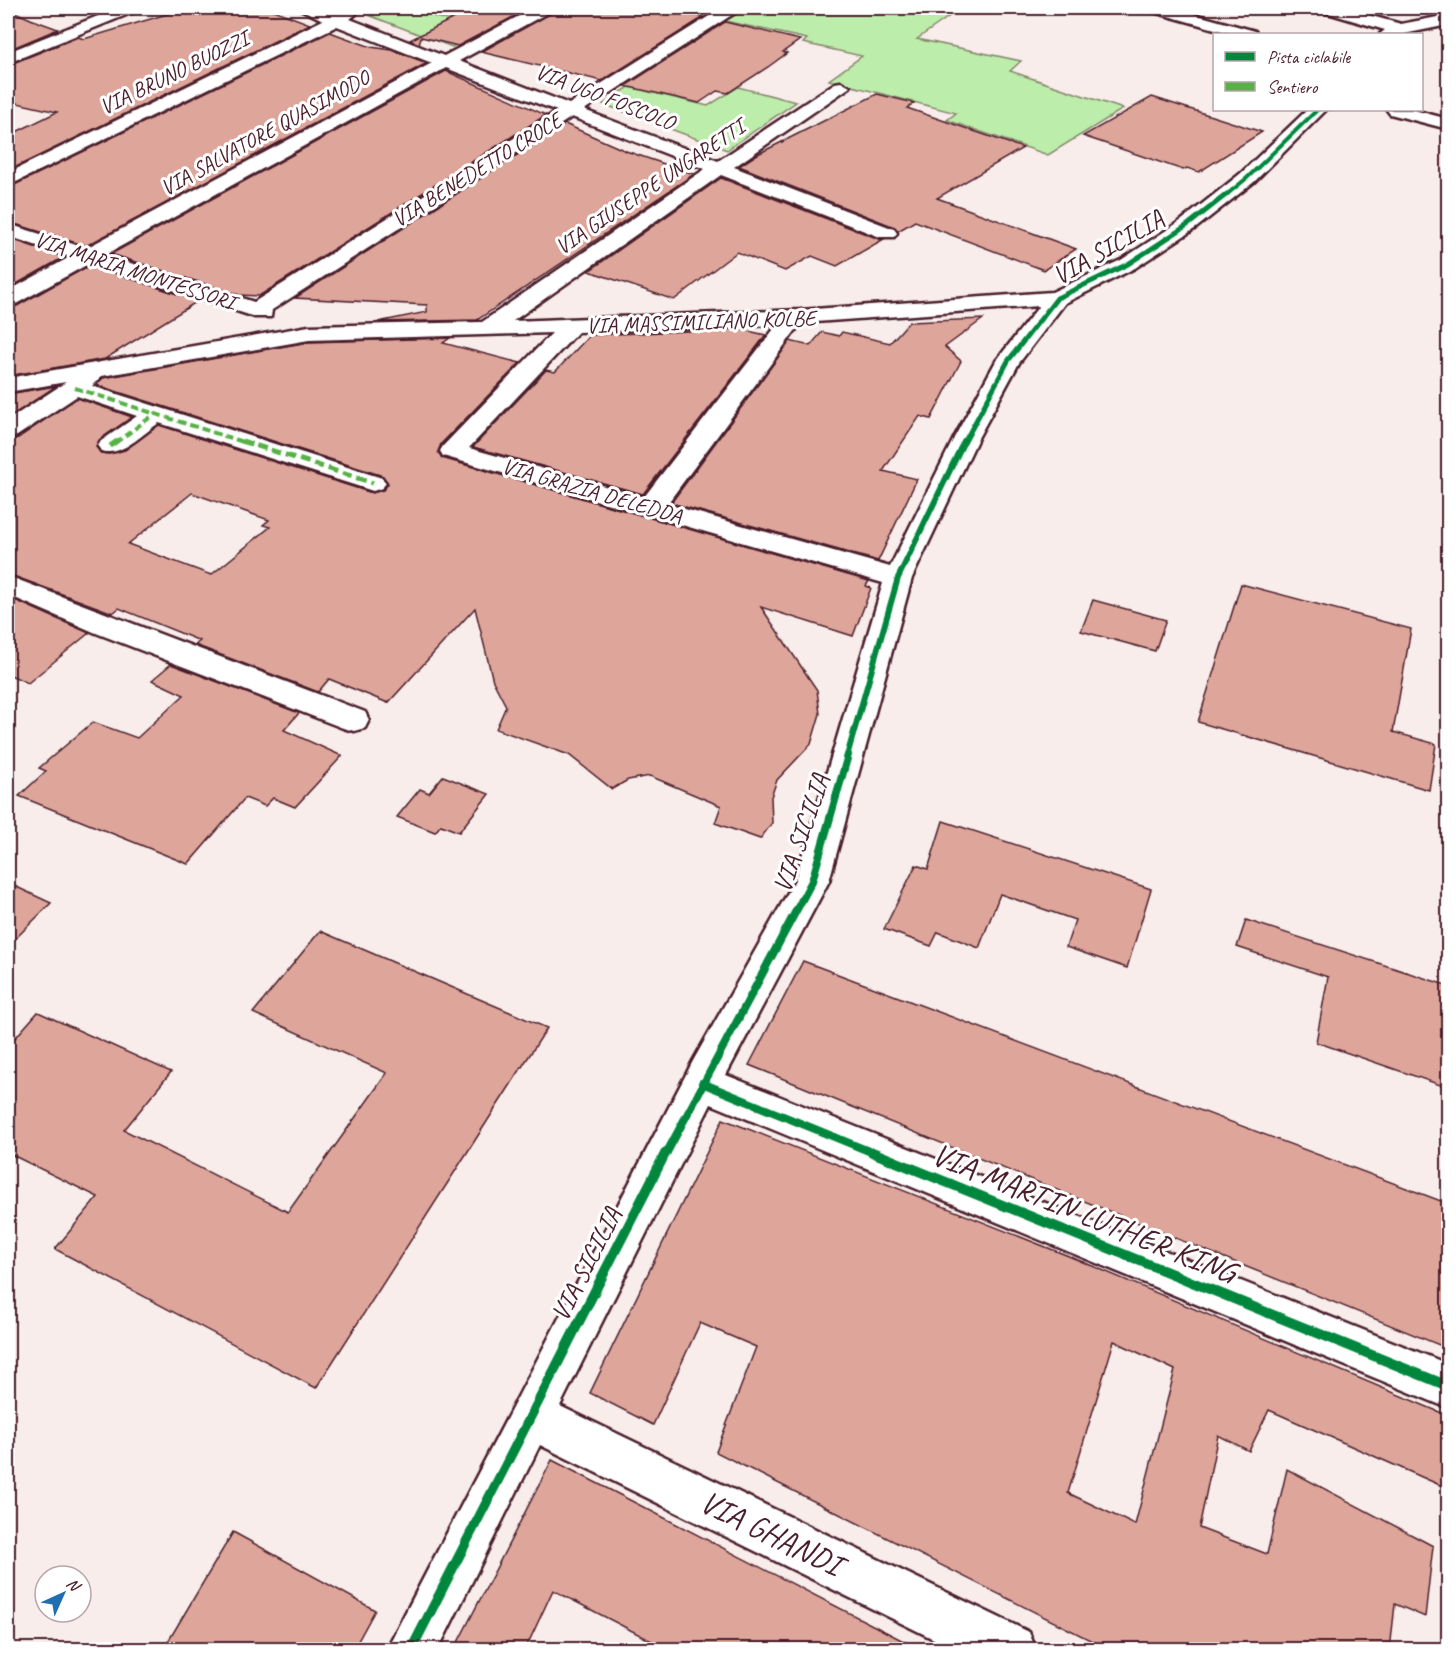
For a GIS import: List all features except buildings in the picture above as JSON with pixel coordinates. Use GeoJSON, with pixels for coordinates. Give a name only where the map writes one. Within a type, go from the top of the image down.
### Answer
{"type":"FeatureCollection","features":[{"type":"Feature","properties":{"kind":"street"},"geometry":{"type":"LineString","coordinates":[[8,58],[130,8]]}},
{"type":"Feature","properties":{"kind":"street","name":"VIA UGO FOSCOLO"},"geometry":{"type":"LineString","coordinates":[[306,8],[887,232]]}},
{"type":"Feature","properties":{"kind":"street","name":"VIA BRUNO BUOZZI"},"geometry":{"type":"LineString","coordinates":[[8,180],[361,8]]}},
{"type":"Feature","properties":{"kind":"street","name":"VIA SALVATORE QUASIMODO"},"geometry":{"type":"LineString","coordinates":[[8,299],[545,8]]}},
{"type":"Feature","properties":{"kind":"street","name":"VIA BENEDETTO CROCE"},"geometry":{"type":"LineString","coordinates":[[271,307],[571,110],[732,8]]}},
{"type":"Feature","properties":{"kind":"street"},"geometry":{"type":"LineString","coordinates":[[1156,8],[1245,33]]}},
{"type":"Feature","properties":{"kind":"street"},"geometry":{"type":"LineString","coordinates":[[1327,8],[1396,32],[1449,20]]}},
{"type":"Feature","properties":{"kind":"street","name":"VIA GIUSEPPE UNGARETTI"},"geometry":{"type":"LineString","coordinates":[[489,328],[841,87]]}},
{"type":"Feature","properties":{"kind":"street"},"geometry":{"type":"LineString","coordinates":[[1412,112],[1449,123]]}},
{"type":"Feature","properties":{"kind":"street","name":"VIA SICILIA"},"geometry":{"type":"LineString","coordinates":[[411,1650],[702,1083],[813,881],[898,578],[966,438],[1002,371],[1057,298],[1128,264],[1189,224],[1247,178],[1314,114]]}},
{"type":"Feature","properties":{"kind":"street","name":"VIA MARIA MONTESSORI"},"geometry":{"type":"LineString","coordinates":[[8,230],[89,256],[271,307]]}},
{"type":"Feature","properties":{"kind":"street","name":"VIA MASSIMILIANO KOLBE"},"geometry":{"type":"LineString","coordinates":[[8,385],[169,355],[309,333],[793,319],[928,311],[1057,298]]}},
{"type":"Feature","properties":{"kind":"street"},"geometry":{"type":"LineString","coordinates":[[267,339],[286,330],[289,326],[289,321],[271,307]]}},
{"type":"Feature","properties":{"kind":"street","name":"VIA MASSIMILIANO KOLBE"},"geometry":{"type":"LineString","coordinates":[[169,355],[218,336],[245,316],[271,307],[345,333]]}},
{"type":"Feature","properties":{"kind":"street"},"geometry":{"type":"LineString","coordinates":[[650,508],[793,319]]}},
{"type":"Feature","properties":{"kind":"street","name":"VIA MASSIMILIANO KOLBE"},"geometry":{"type":"LineString","coordinates":[[233,324],[231,329],[236,337],[267,339]]}},
{"type":"Feature","properties":{"kind":"street","name":"VIA GRAZIA DELEDDA"},"geometry":{"type":"LineString","coordinates":[[571,327],[452,451],[898,578]]}},
{"type":"Feature","properties":{"kind":"street"},"geometry":{"type":"LineString","coordinates":[[8,431],[103,367]]}},
{"type":"Feature","properties":{"kind":"street"},"geometry":{"type":"LineString","coordinates":[[75,388],[373,483]]}},
{"type":"Feature","properties":{"kind":"street"},"geometry":{"type":"LineString","coordinates":[[110,446],[155,414]]}},
{"type":"Feature","properties":{"kind":"street"},"geometry":{"type":"LineString","coordinates":[[8,585],[106,626],[354,720]]}},
{"type":"Feature","properties":{"kind":"street","name":"VIA MARTIN LUTHER KING"},"geometry":{"type":"LineString","coordinates":[[702,1083],[1449,1386]]}},
{"type":"Feature","properties":{"kind":"street","name":"VIA GHANDI"},"geometry":{"type":"LineString","coordinates":[[531,1416],[1011,1650]]}},
{"type":"Feature","properties":{"kind":"green space"},"geometry":{"type":"Polygon","coordinates":[[[384,8],[451,8],[435,17],[487,30],[452,47],[371,16],[384,8]]]}},
{"type":"Feature","properties":{"kind":"green space"},"geometry":{"type":"Polygon","coordinates":[[[747,8],[961,8],[917,39],[1021,61],[1010,71],[1123,109],[1048,155],[947,120],[956,113],[829,80],[862,56],[803,43],[807,39],[725,21],[747,8]]]}},
{"type":"Feature","properties":{"kind":"green space"},"geometry":{"type":"Polygon","coordinates":[[[629,87],[708,106],[738,87],[796,102],[727,150],[603,104],[629,87]]]}},
{"type":"Feature","properties":{"kind":"marked path"},"geometry":{"type":"LineString","coordinates":[[75,388],[373,483]]}},
{"type":"Feature","properties":{"kind":"marked path"},"geometry":{"type":"LineString","coordinates":[[110,446],[155,414]]}},
{"type":"Feature","properties":{"kind":"cycle path"},"geometry":{"type":"LineString","coordinates":[[411,1650],[707,1073],[812,881],[898,578],[966,438],[1008,361],[1057,298],[1128,264],[1189,224],[1247,178],[1316,111]]}},
{"type":"Feature","properties":{"kind":"cycle path"},"geometry":{"type":"LineString","coordinates":[[702,1083],[1448,1386]]}}]}
